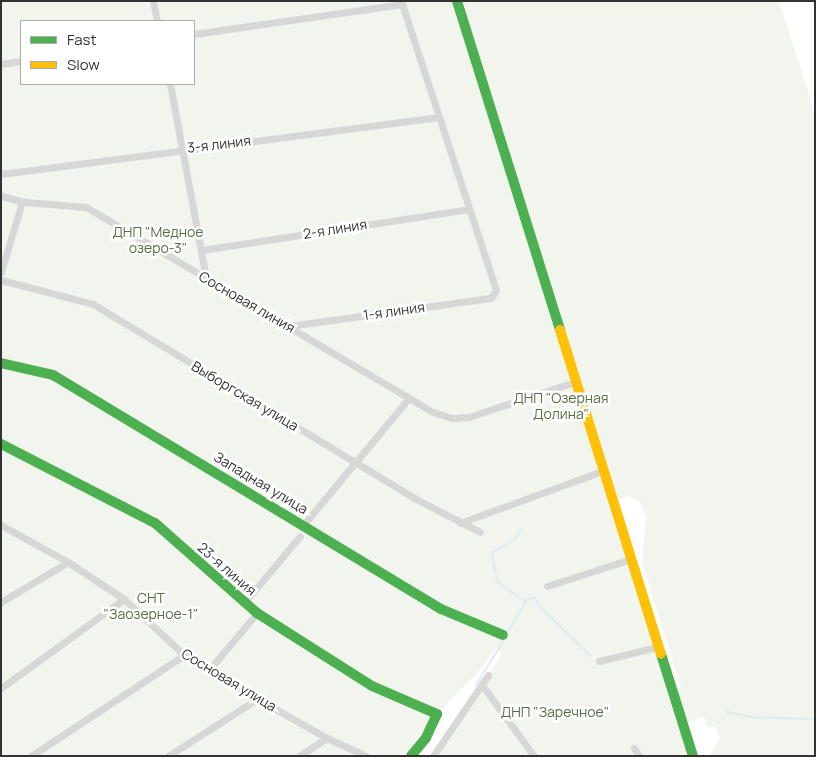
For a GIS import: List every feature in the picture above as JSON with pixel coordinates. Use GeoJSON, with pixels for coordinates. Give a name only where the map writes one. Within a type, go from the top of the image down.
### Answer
{"type":"FeatureCollection","features":[{"type":"Feature","properties":{"kind":"street"},"geometry":{"type":"LineString","coordinates":[[153,1],[157,20]]}},
{"type":"Feature","properties":{"kind":"street"},"geometry":{"type":"LineString","coordinates":[[457,1],[574,382],[693,756]]}},
{"type":"Feature","properties":{"kind":"street"},"geometry":{"type":"LineString","coordinates":[[195,34],[401,3],[469,209]]}},
{"type":"Feature","properties":{"kind":"street"},"geometry":{"type":"LineString","coordinates":[[1,64],[20,61]]}},
{"type":"Feature","properties":{"kind":"street"},"geometry":{"type":"LineString","coordinates":[[170,85],[206,278]]}},
{"type":"Feature","properties":{"kind":"street","name":"3-я линия"},"geometry":{"type":"LineString","coordinates":[[1,174],[182,148],[438,117]]}},
{"type":"Feature","properties":{"kind":"street","name":"Сосновая линия"},"geometry":{"type":"LineString","coordinates":[[1,196],[22,202],[86,207],[431,411],[452,418],[469,417],[574,382]]}},
{"type":"Feature","properties":{"kind":"street"},"geometry":{"type":"LineString","coordinates":[[1,272],[22,202]]}},
{"type":"Feature","properties":{"kind":"street","name":"2-я линия"},"geometry":{"type":"LineString","coordinates":[[202,250],[469,209]]}},
{"type":"Feature","properties":{"kind":"street","name":"1-я линия"},"geometry":{"type":"LineString","coordinates":[[289,326],[491,298],[496,290],[469,209]]}},
{"type":"Feature","properties":{"kind":"street","name":"Выборгская улица"},"geometry":{"type":"LineString","coordinates":[[1,280],[93,304],[356,463],[460,523],[480,532]]}},
{"type":"Feature","properties":{"kind":"street","name":"Западная улица"},"geometry":{"type":"LineString","coordinates":[[1,363],[53,375],[304,524],[440,609],[503,635]]}},
{"type":"Feature","properties":{"kind":"street"},"geometry":{"type":"LineString","coordinates":[[304,524],[409,398]]}},
{"type":"Feature","properties":{"kind":"street","name":"23-я линия"},"geometry":{"type":"LineString","coordinates":[[1,444],[155,523],[257,613],[372,686],[437,714],[426,738],[411,756]]}},
{"type":"Feature","properties":{"kind":"street"},"geometry":{"type":"LineString","coordinates":[[460,523],[602,471]]}},
{"type":"Feature","properties":{"kind":"street","name":"Сосновая улица"},"geometry":{"type":"LineString","coordinates":[[1,525],[68,562],[124,599],[184,655],[208,671],[327,738],[366,756]]}},
{"type":"Feature","properties":{"kind":"street"},"geometry":{"type":"LineString","coordinates":[[244,603],[300,536]]}},
{"type":"Feature","properties":{"kind":"street"},"geometry":{"type":"LineString","coordinates":[[547,586],[631,560]]}},
{"type":"Feature","properties":{"kind":"street"},"geometry":{"type":"LineString","coordinates":[[1,602],[68,562]]}},
{"type":"Feature","properties":{"kind":"street"},"geometry":{"type":"LineString","coordinates":[[1,688],[124,599]]}},
{"type":"Feature","properties":{"kind":"street"},"geometry":{"type":"LineString","coordinates":[[208,671],[257,613]]}},
{"type":"Feature","properties":{"kind":"street"},"geometry":{"type":"LineString","coordinates":[[599,661],[657,647]]}},
{"type":"Feature","properties":{"kind":"street"},"geometry":{"type":"LineString","coordinates":[[31,756],[184,655]]}},
{"type":"Feature","properties":{"kind":"street"},"geometry":{"type":"LineString","coordinates":[[433,756],[488,675]]}},
{"type":"Feature","properties":{"kind":"street"},"geometry":{"type":"LineString","coordinates":[[482,685],[534,756]]}},
{"type":"Feature","properties":{"kind":"street"},"geometry":{"type":"LineString","coordinates":[[168,756],[257,699]]}},
{"type":"Feature","properties":{"kind":"street"},"geometry":{"type":"LineString","coordinates":[[299,756],[327,738]]}},
{"type":"Feature","properties":{"kind":"street"},"geometry":{"type":"LineString","coordinates":[[634,748],[639,756]]}},
{"type":"Feature","properties":{"kind":"green space"},"geometry":{"type":"Polygon","coordinates":[[[1,1],[779,1],[815,113],[815,756],[709,756],[720,739],[715,727],[707,726],[704,717],[682,724],[693,756],[434,756],[501,655],[497,647],[478,672],[437,714],[411,756],[1,756],[1,1]],[[629,496],[612,502],[672,691],[681,688],[642,561],[646,517],[641,503],[629,496]]]}},
{"type":"Feature","properties":{"kind":"waterway"},"geometry":{"type":"LineString","coordinates":[[520,530],[515,539],[492,553],[497,581],[526,601],[534,597],[541,608],[591,656]]}},
{"type":"Feature","properties":{"kind":"waterway"},"geometry":{"type":"LineString","coordinates":[[507,633],[526,601]]}},
{"type":"Feature","properties":{"kind":"waterway"},"geometry":{"type":"LineString","coordinates":[[476,685],[504,640]]}},
{"type":"Feature","properties":{"kind":"waterway"},"geometry":{"type":"LineString","coordinates":[[727,712],[750,717],[815,719]]}},
{"type":"Feature","properties":{"kind":"traffic: fast"},"geometry":{"type":"LineString","coordinates":[[457,1],[560,330]]}},
{"type":"Feature","properties":{"kind":"traffic: fast"},"geometry":{"type":"LineString","coordinates":[[1,363],[53,375],[441,609],[503,635]]}},
{"type":"Feature","properties":{"kind":"traffic: fast"},"geometry":{"type":"LineString","coordinates":[[1,444],[155,523],[257,613],[372,686],[437,714],[426,738],[411,756]]}},
{"type":"Feature","properties":{"kind":"traffic: fast"},"geometry":{"type":"LineString","coordinates":[[661,654],[693,756]]}},
{"type":"Feature","properties":{"kind":"traffic: slow"},"geometry":{"type":"LineString","coordinates":[[560,330],[661,654]]}},
{"type":"Feature","properties":{"kind":"park label","name":"ДНП \"Медное озеро-3\""},"geometry":{"type":"Point","coordinates":[158,240]}},
{"type":"Feature","properties":{"kind":"park label","name":"ДНП \"Озерная Долина\""},"geometry":{"type":"Point","coordinates":[561,406]}},
{"type":"Feature","properties":{"kind":"park label","name":"СНТ \"Заозерное-1\""},"geometry":{"type":"Point","coordinates":[151,606]}},
{"type":"Feature","properties":{"kind":"park label","name":"ДНП \"Заречное\""},"geometry":{"type":"Point","coordinates":[555,712]}}]}
